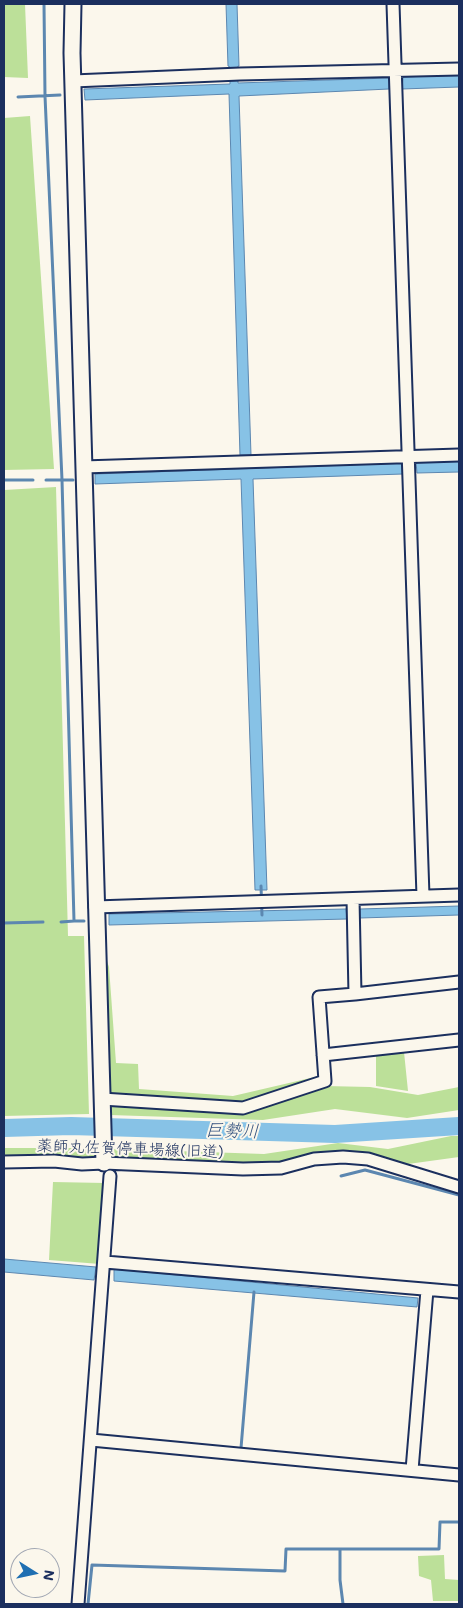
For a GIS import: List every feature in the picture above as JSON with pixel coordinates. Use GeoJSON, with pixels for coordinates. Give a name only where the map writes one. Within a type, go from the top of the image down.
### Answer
{"type":"FeatureCollection","features":[{"type":"Feature","properties":{"kind":"street"},"geometry":{"type":"LineString","coordinates":[[73,4],[72,53],[83,467],[102,1098],[107,1170],[105,1262],[78,1604]]}},
{"type":"Feature","properties":{"kind":"street"},"geometry":{"type":"LineString","coordinates":[[393,4],[423,896]]}},
{"type":"Feature","properties":{"kind":"street"},"geometry":{"type":"LineString","coordinates":[[73,81],[240,74],[395,80],[459,69]]}},
{"type":"Feature","properties":{"kind":"street"},"geometry":{"type":"LineString","coordinates":[[83,467],[246,462],[409,464],[459,455]]}},
{"type":"Feature","properties":{"kind":"street"},"geometry":{"type":"LineString","coordinates":[[96,907],[459,895]]}},
{"type":"Feature","properties":{"kind":"street"},"geometry":{"type":"LineString","coordinates":[[353,899],[355,994]]}},
{"type":"Feature","properties":{"kind":"street"},"geometry":{"type":"LineString","coordinates":[[102,1098],[243,1108],[325,1081],[319,997],[459,982]]}},
{"type":"Feature","properties":{"kind":"street"},"geometry":{"type":"LineString","coordinates":[[323,1055],[459,1040]]}},
{"type":"Feature","properties":{"kind":"street","name":"薬師丸佐賀停車場線(旧道)"},"geometry":{"type":"LineString","coordinates":[[4,1162],[54,1161],[82,1164],[107,1170],[243,1169],[281,1168],[314,1159],[343,1157],[368,1159],[459,1187]]}},
{"type":"Feature","properties":{"kind":"street"},"geometry":{"type":"LineString","coordinates":[[105,1262],[426,1298],[459,1292]]}},
{"type":"Feature","properties":{"kind":"street"},"geometry":{"type":"LineString","coordinates":[[412,1470],[426,1298]]}},
{"type":"Feature","properties":{"kind":"street"},"geometry":{"type":"LineString","coordinates":[[91,1440],[459,1475]]}},
{"type":"Feature","properties":{"kind":"green space"},"geometry":{"type":"Polygon","coordinates":[[[4,4],[25,4],[28,78],[4,77],[4,4]]]}},
{"type":"Feature","properties":{"kind":"green space"},"geometry":{"type":"Polygon","coordinates":[[[30,116],[54,469],[4,470],[4,118],[30,116]]]}},
{"type":"Feature","properties":{"kind":"green space"},"geometry":{"type":"Polygon","coordinates":[[[56,487],[68,936],[84,936],[89,1114],[4,1116],[4,490],[56,487]]]}},
{"type":"Feature","properties":{"kind":"green space"},"geometry":{"type":"Polygon","coordinates":[[[103,949],[109,967],[116,1063],[138,1064],[139,1089],[233,1096],[319,1076],[325,1086],[370,1087],[418,1095],[459,1087],[459,1110],[407,1118],[335,1109],[263,1120],[110,1115],[103,949]]]}},
{"type":"Feature","properties":{"kind":"green space"},"geometry":{"type":"Polygon","coordinates":[[[404,1052],[408,1091],[376,1086],[376,1054],[404,1052]]]}},
{"type":"Feature","properties":{"kind":"green space"},"geometry":{"type":"Polygon","coordinates":[[[459,1136],[459,1157],[408,1164],[359,1153],[314,1154],[275,1164],[88,1157],[4,1158],[4,1148],[88,1148],[264,1154],[338,1143],[388,1149],[459,1136]]]}},
{"type":"Feature","properties":{"kind":"green space"},"geometry":{"type":"Polygon","coordinates":[[[53,1182],[105,1183],[100,1264],[49,1260],[53,1182]]]}},
{"type":"Feature","properties":{"kind":"green space"},"geometry":{"type":"Polygon","coordinates":[[[444,1555],[445,1579],[459,1580],[459,1601],[433,1601],[431,1580],[419,1576],[418,1556],[444,1555]]]}},
{"type":"Feature","properties":{"kind":"water"},"geometry":{"type":"Polygon","coordinates":[[[226,4],[237,4],[238,83],[389,78],[389,89],[239,96],[251,455],[240,455],[229,94],[85,100],[84,89],[230,84],[226,4]]]}},
{"type":"Feature","properties":{"kind":"water"},"geometry":{"type":"Polygon","coordinates":[[[459,75],[459,87],[402,89],[403,77],[459,75]]]}},
{"type":"Feature","properties":{"kind":"water"},"geometry":{"type":"Polygon","coordinates":[[[459,461],[459,472],[417,473],[416,462],[459,461]]]}},
{"type":"Feature","properties":{"kind":"water"},"geometry":{"type":"Polygon","coordinates":[[[403,463],[403,474],[253,479],[267,890],[255,890],[241,479],[95,484],[95,474],[403,463]]]}},
{"type":"Feature","properties":{"kind":"water"},"geometry":{"type":"Polygon","coordinates":[[[459,906],[459,915],[360,918],[360,909],[459,906]]]}},
{"type":"Feature","properties":{"kind":"water"},"geometry":{"type":"Polygon","coordinates":[[[346,909],[347,919],[109,925],[109,914],[346,909]]]}},
{"type":"Feature","properties":{"kind":"water"},"geometry":{"type":"Polygon","coordinates":[[[4,1259],[96,1267],[94,1280],[4,1272],[4,1259]]]}},
{"type":"Feature","properties":{"kind":"water"},"geometry":{"type":"Polygon","coordinates":[[[114,1269],[418,1298],[417,1307],[114,1281],[114,1269]]]}},
{"type":"Feature","properties":{"kind":"waterway"},"geometry":{"type":"LineString","coordinates":[[44,4],[45,96],[62,480],[74,921],[84,921]]}},
{"type":"Feature","properties":{"kind":"waterway"},"geometry":{"type":"LineString","coordinates":[[18,97],[60,95]]}},
{"type":"Feature","properties":{"kind":"waterway"},"geometry":{"type":"LineString","coordinates":[[4,480],[33,480]]}},
{"type":"Feature","properties":{"kind":"waterway"},"geometry":{"type":"LineString","coordinates":[[46,480],[73,480]]}},
{"type":"Feature","properties":{"kind":"waterway"},"geometry":{"type":"LineString","coordinates":[[261,886],[262,915]]}},
{"type":"Feature","properties":{"kind":"waterway"},"geometry":{"type":"LineString","coordinates":[[61,922],[74,921]]}},
{"type":"Feature","properties":{"kind":"waterway"},"geometry":{"type":"LineString","coordinates":[[4,923],[43,922]]}},
{"type":"Feature","properties":{"kind":"waterway","name":"巨勢川"},"geometry":{"type":"LineString","coordinates":[[4,1128],[71,1126],[335,1134],[459,1126]]}},
{"type":"Feature","properties":{"kind":"waterway"},"geometry":{"type":"LineString","coordinates":[[341,1176],[365,1170],[459,1195]]}},
{"type":"Feature","properties":{"kind":"waterway"},"geometry":{"type":"LineString","coordinates":[[241,1448],[254,1292]]}},
{"type":"Feature","properties":{"kind":"waterway"},"geometry":{"type":"LineString","coordinates":[[88,1604],[92,1565],[285,1571],[286,1549],[439,1549],[440,1522],[459,1522]]}},
{"type":"Feature","properties":{"kind":"waterway"},"geometry":{"type":"LineString","coordinates":[[340,1549],[340,1580],[343,1604]]}}]}
